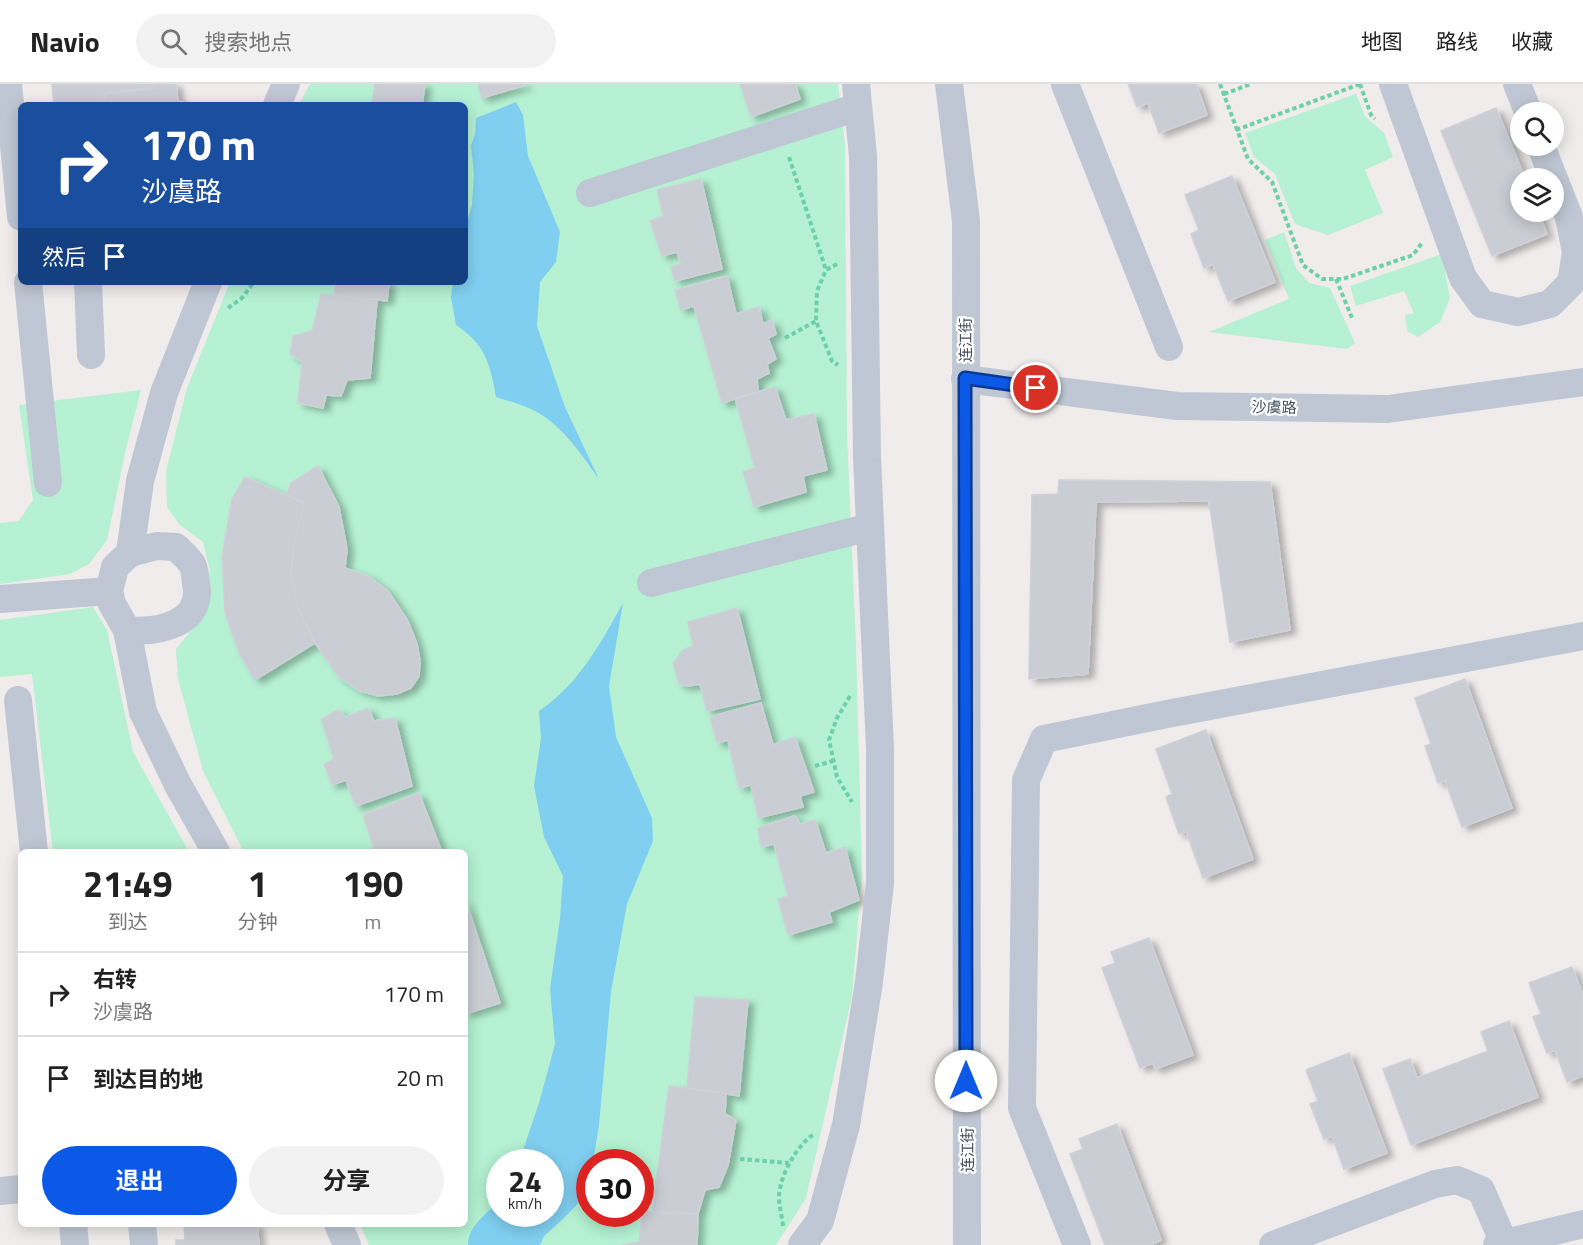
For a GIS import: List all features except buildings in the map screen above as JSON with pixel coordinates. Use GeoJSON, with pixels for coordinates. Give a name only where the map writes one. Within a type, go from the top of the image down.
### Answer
{"type":"FeatureCollection","features":[{"type":"Feature","properties":{"kind":"street"},"geometry":{"type":"LineString","coordinates":[[8,84],[18,186]]}},
{"type":"Feature","properties":{"kind":"street"},"geometry":{"type":"LineString","coordinates":[[278,102],[286,84]]}},
{"type":"Feature","properties":{"kind":"street","name":"连江街"},"geometry":{"type":"LineString","coordinates":[[949,84],[966,222],[967,1245]]}},
{"type":"Feature","properties":{"kind":"street"},"geometry":{"type":"LineString","coordinates":[[1065,84],[1169,347]]}},
{"type":"Feature","properties":{"kind":"street"},"geometry":{"type":"LineString","coordinates":[[1393,84],[1463,278],[1482,304],[1518,312],[1550,304],[1571,283],[1576,252],[1569,217],[1545,156]]}},
{"type":"Feature","properties":{"kind":"street"},"geometry":{"type":"LineString","coordinates":[[1517,84],[1524,102]]}},
{"type":"Feature","properties":{"kind":"street"},"geometry":{"type":"LineString","coordinates":[[590,193],[780,131],[857,95],[863,156],[870,527],[880,749],[880,883],[848,1112],[820,1221],[795,1240]]}},
{"type":"Feature","properties":{"kind":"street"},"geometry":{"type":"LineString","coordinates":[[28,285],[48,483]]}},
{"type":"Feature","properties":{"kind":"street"},"geometry":{"type":"LineString","coordinates":[[88,285],[92,355]]}},
{"type":"Feature","properties":{"kind":"street"},"geometry":{"type":"LineString","coordinates":[[130,554],[140,481],[164,393],[204,285]]}},
{"type":"Feature","properties":{"kind":"street","name":"沙虞路"},"geometry":{"type":"LineString","coordinates":[[965,378],[1177,406],[1388,409],[1583,382]]}},
{"type":"Feature","properties":{"kind":"street"},"geometry":{"type":"LineString","coordinates":[[651,583],[870,527]]}},
{"type":"Feature","properties":{"kind":"street"},"geometry":{"type":"LineString","coordinates":[[127,630],[147,632],[168,628],[190,614],[198,592],[193,565],[176,547],[157,546],[130,554],[115,567],[109,591],[112,604],[127,630],[143,712],[178,786],[214,849]]}},
{"type":"Feature","properties":{"kind":"street"},"geometry":{"type":"LineString","coordinates":[[0,599],[109,591]]}},
{"type":"Feature","properties":{"kind":"street"},"geometry":{"type":"LineString","coordinates":[[1077,1245],[1022,1108],[1026,780],[1044,739],[1583,636]]}},
{"type":"Feature","properties":{"kind":"street"},"geometry":{"type":"LineString","coordinates":[[18,700],[34,849]]}},
{"type":"Feature","properties":{"kind":"street"},"geometry":{"type":"LineString","coordinates":[[1273,1245],[1435,1184],[1457,1180],[1481,1190],[1500,1244],[1583,1224]]}},
{"type":"Feature","properties":{"kind":"street"},"geometry":{"type":"LineString","coordinates":[[0,1191],[18,1190]]}},
{"type":"Feature","properties":{"kind":"street"},"geometry":{"type":"LineString","coordinates":[[73,1227],[75,1245]]}},
{"type":"Feature","properties":{"kind":"street"},"geometry":{"type":"LineString","coordinates":[[142,1227],[144,1245]]}},
{"type":"Feature","properties":{"kind":"street"},"geometry":{"type":"LineString","coordinates":[[339,1227],[347,1245]]}},
{"type":"Feature","properties":{"kind":"path"},"geometry":{"type":"LineString","coordinates":[[1220,84],[1248,159],[1272,182],[1303,266],[1322,279],[1343,279],[1413,255],[1426,237]]}},
{"type":"Feature","properties":{"kind":"path"},"geometry":{"type":"LineString","coordinates":[[1224,94],[1251,84]]}},
{"type":"Feature","properties":{"kind":"path"},"geometry":{"type":"LineString","coordinates":[[1236,130],[1360,84],[1371,115],[1379,123]]}},
{"type":"Feature","properties":{"kind":"path"},"geometry":{"type":"LineString","coordinates":[[780,131],[826,270]]}},
{"type":"Feature","properties":{"kind":"path"},"geometry":{"type":"LineString","coordinates":[[864,247],[826,270],[817,291],[816,321],[832,361],[866,384]]}},
{"type":"Feature","properties":{"kind":"path"},"geometry":{"type":"LineString","coordinates":[[1336,279],[1352,318]]}},
{"type":"Feature","properties":{"kind":"path"},"geometry":{"type":"LineString","coordinates":[[785,339],[816,321]]}},
{"type":"Feature","properties":{"kind":"path"},"geometry":{"type":"LineString","coordinates":[[877,672],[853,690],[837,718],[829,740],[837,777],[851,801],[880,829]]}},
{"type":"Feature","properties":{"kind":"path"},"geometry":{"type":"LineString","coordinates":[[815,766],[833,760]]}},
{"type":"Feature","properties":{"kind":"path"},"geometry":{"type":"LineString","coordinates":[[795,1240],[783,1226],[779,1195],[789,1163],[805,1139],[848,1112]]}},
{"type":"Feature","properties":{"kind":"path"},"geometry":{"type":"LineString","coordinates":[[740,1159],[789,1163]]}},
{"type":"Feature","properties":{"kind":"green space"},"geometry":{"type":"Polygon","coordinates":[[[310,84],[838,84],[845,145],[847,435],[862,874],[852,996],[806,1198],[776,1245],[369,1245],[361,1227],[468,1227],[468,849],[242,849],[203,771],[178,679],[176,649],[194,627],[206,606],[210,571],[203,542],[180,525],[167,507],[166,471],[187,388],[229,285],[468,285],[468,102],[301,102],[310,84]]]}},
{"type":"Feature","properties":{"kind":"green space"},"geometry":{"type":"Polygon","coordinates":[[[1356,94],[1365,116],[1384,133],[1393,157],[1365,170],[1383,213],[1328,235],[1295,224],[1275,174],[1254,157],[1245,133],[1356,94]]]}},
{"type":"Feature","properties":{"kind":"green space"},"geometry":{"type":"Polygon","coordinates":[[[1284,232],[1296,268],[1309,283],[1330,288],[1355,343],[1347,349],[1209,332],[1289,299],[1265,240],[1284,232]]]}},
{"type":"Feature","properties":{"kind":"green space"},"geometry":{"type":"Polygon","coordinates":[[[1442,254],[1450,298],[1440,322],[1418,337],[1407,331],[1405,315],[1414,313],[1404,291],[1356,306],[1350,286],[1442,254]]]}},
{"type":"Feature","properties":{"kind":"green space"},"geometry":{"type":"Polygon","coordinates":[[[141,390],[107,540],[89,564],[70,574],[0,584],[0,523],[19,521],[33,500],[19,405],[141,390]]]}},
{"type":"Feature","properties":{"kind":"green space"},"geometry":{"type":"Polygon","coordinates":[[[93,607],[107,630],[133,752],[187,849],[53,849],[32,674],[0,677],[0,620],[93,607]]]}},
{"type":"Feature","properties":{"kind":"water"},"geometry":{"type":"Polygon","coordinates":[[[516,102],[523,115],[528,156],[560,232],[556,262],[540,282],[537,326],[565,407],[599,479],[570,440],[552,422],[531,409],[496,397],[485,356],[474,340],[456,325],[451,297],[453,285],[468,285],[468,219],[472,205],[474,174],[471,146],[475,134],[476,118],[516,102]]]}},
{"type":"Feature","properties":{"kind":"water"},"geometry":{"type":"Polygon","coordinates":[[[623,603],[609,686],[616,737],[652,818],[653,841],[627,904],[611,992],[595,1149],[576,1149],[576,1206],[564,1218],[564,1149],[523,1149],[555,1044],[550,989],[560,918],[563,876],[544,837],[534,786],[541,738],[539,711],[566,688],[597,648],[623,603]]]}},
{"type":"Feature","properties":{"kind":"water"},"geometry":{"type":"Polygon","coordinates":[[[486,1213],[486,1227],[554,1227],[544,1236],[540,1245],[468,1245],[475,1225],[486,1213]]]}},
{"type":"Feature","properties":{"kind":"route"},"geometry":{"type":"LineString","coordinates":[[966,1081],[965,378],[1036,388]]}}]}
